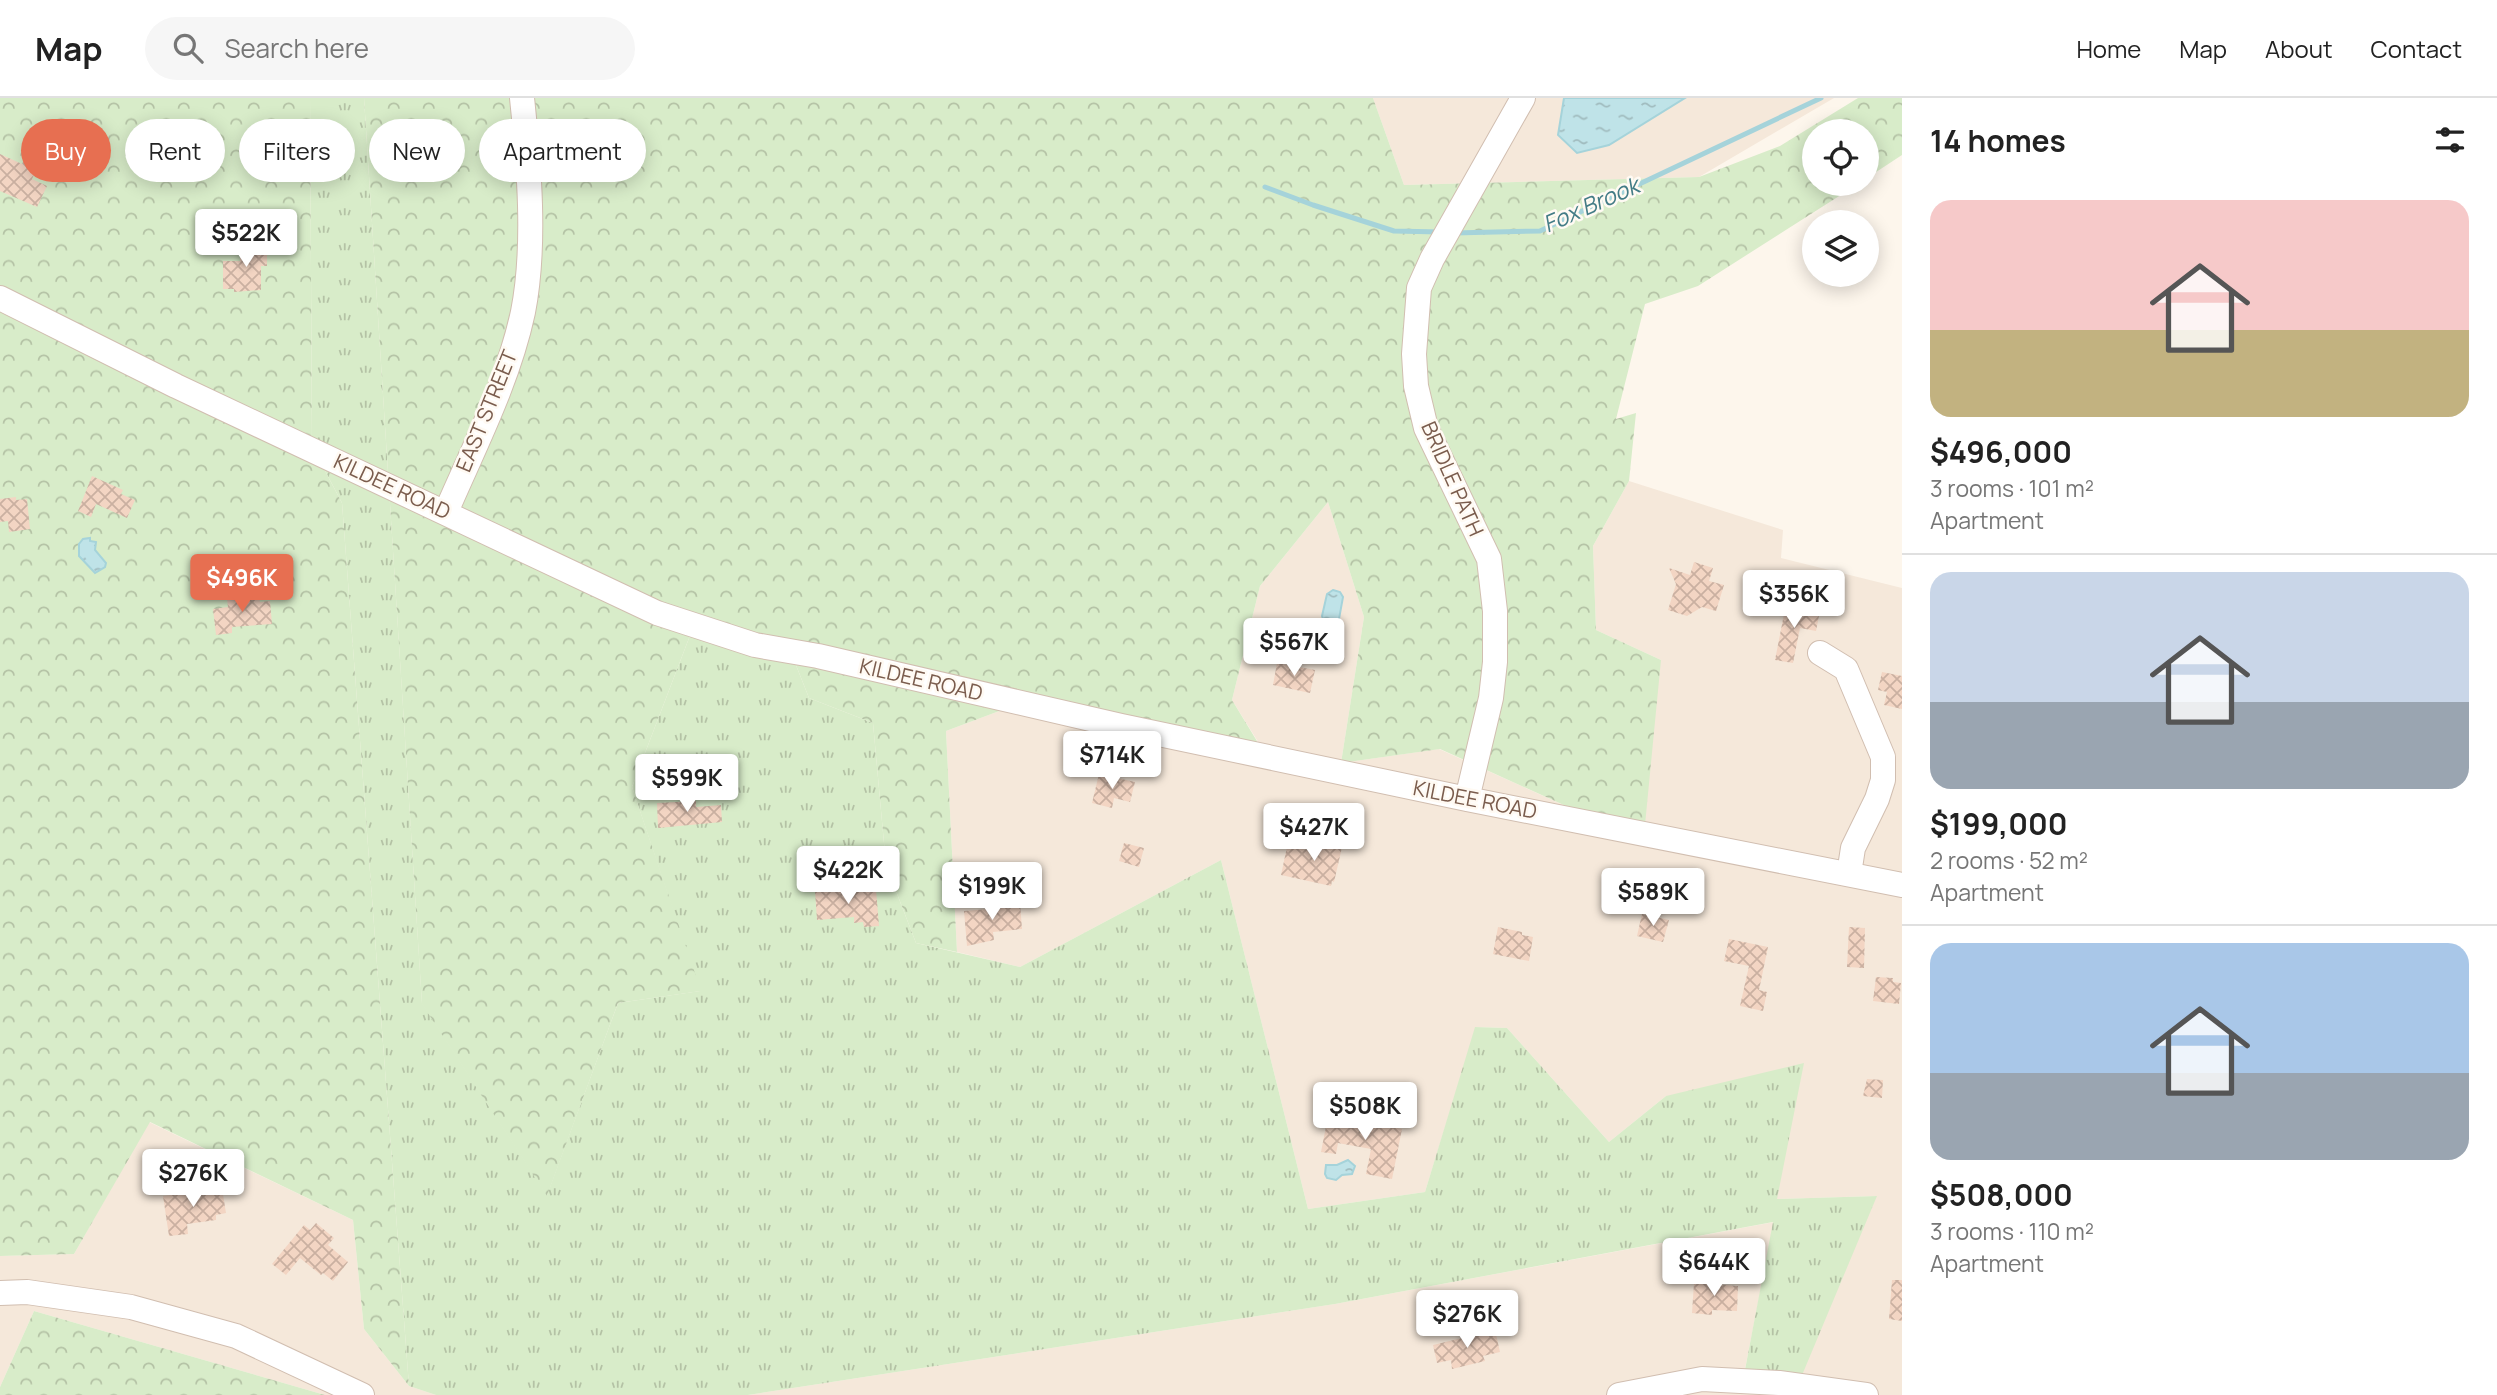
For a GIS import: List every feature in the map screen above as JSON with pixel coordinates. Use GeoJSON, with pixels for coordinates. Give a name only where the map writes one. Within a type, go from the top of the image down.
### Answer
{"type":"FeatureCollection","features":[{"type":"Feature","properties":{"kind":"street","name":"EAST STREET"},"geometry":{"type":"LineString","coordinates":[[446,512],[508,366],[523,313],[530,237],[522,98]]}},
{"type":"Feature","properties":{"kind":"street","name":"BRIDLE PATH"},"geometry":{"type":"LineString","coordinates":[[1467,799],[1490,698],[1495,662],[1495,611],[1489,559],[1426,428],[1416,386],[1414,354],[1419,288],[1454,216],[1523,98]]}},
{"type":"Feature","properties":{"kind":"street","name":"KILDEE ROAD"},"geometry":{"type":"LineString","coordinates":[[0,298],[176,386],[657,613],[755,645],[818,656],[1121,726],[1467,799],[1902,885]]}},
{"type":"Feature","properties":{"kind":"street"},"geometry":{"type":"LineString","coordinates":[[1821,653],[1846,669],[1883,757],[1884,780],[1853,848],[1849,874]]}},
{"type":"Feature","properties":{"kind":"street"},"geometry":{"type":"LineString","coordinates":[[0,1293],[27,1292],[131,1307],[236,1336],[362,1395]]}},
{"type":"Feature","properties":{"kind":"street"},"geometry":{"type":"LineString","coordinates":[[1619,1395],[1702,1379],[1779,1383],[1866,1395]]}},
{"type":"Feature","properties":{"kind":"shaded area"},"geometry":{"type":"Polygon","coordinates":[[[1373,98],[1834,98],[1699,177],[1404,185],[1373,98]]]}},
{"type":"Feature","properties":{"kind":"shaded area"},"geometry":{"type":"Polygon","coordinates":[[[1629,481],[1783,530],[1781,558],[1902,588],[1902,1395],[748,1395],[1335,1304],[1774,1222],[1744,1374],[1876,1196],[1776,1199],[1666,1096],[1609,1142],[1507,1028],[1476,1027],[1425,1192],[1308,1209],[1221,860],[1020,967],[957,952],[946,731],[1021,703],[1260,745],[1232,700],[1260,586],[1328,502],[1364,617],[1341,763],[1439,749],[1577,811],[1661,660],[1596,630],[1593,546],[1629,481]]]}},
{"type":"Feature","properties":{"kind":"shaded area"},"geometry":{"type":"Polygon","coordinates":[[[149,1122],[353,1220],[364,1329],[409,1386],[436,1395],[325,1395],[34,1311],[0,1387],[0,1256],[74,1254],[149,1122]]]}},
{"type":"Feature","properties":{"kind":"green space"},"geometry":{"type":"Polygon","coordinates":[[[0,98],[310,98],[310,119],[239,119],[239,182],[310,182],[312,446],[342,503],[409,1386],[364,1329],[353,1220],[150,1122],[74,1254],[0,1256],[0,98]]]}},
{"type":"Feature","properties":{"kind":"green space"},"geometry":{"type":"Polygon","coordinates":[[[310,98],[364,98],[422,1003],[547,1195],[618,1003],[700,991],[632,787],[694,625],[792,655],[809,698],[873,723],[886,865],[916,943],[1020,967],[1221,860],[1308,1209],[1425,1192],[1475,1027],[1507,1028],[1609,1142],[1666,1096],[1804,1063],[1777,1199],[1877,1196],[1800,1380],[1744,1375],[1773,1222],[1335,1304],[748,1395],[436,1395],[409,1386],[342,503],[312,446],[310,182],[355,182],[355,119],[310,119],[310,98]]]}},
{"type":"Feature","properties":{"kind":"green space"},"geometry":{"type":"Polygon","coordinates":[[[364,98],[1373,98],[1404,185],[1699,177],[1780,146],[1802,132],[1802,196],[1839,196],[1817,210],[1802,210],[1802,220],[1698,286],[1645,304],[1616,419],[1636,413],[1629,481],[1593,546],[1596,630],[1661,660],[1645,825],[1577,811],[1440,749],[1341,763],[1364,617],[1328,502],[1260,586],[1232,700],[1260,746],[1021,703],[946,731],[957,952],[916,943],[886,865],[873,723],[809,698],[792,655],[694,625],[632,787],[701,991],[618,1003],[547,1196],[422,1004],[369,182],[465,182],[465,119],[369,119],[369,176],[364,98]]]}},
{"type":"Feature","properties":{"kind":"green space"},"geometry":{"type":"Polygon","coordinates":[[[1858,98],[1902,98],[1902,155],[1879,170],[1879,119],[1824,119],[1858,98]]]}},
{"type":"Feature","properties":{"kind":"green space"},"geometry":{"type":"Polygon","coordinates":[[[34,1311],[325,1395],[0,1395],[0,1387],[34,1311]]]}},
{"type":"Feature","properties":{"kind":"water"},"geometry":{"type":"Polygon","coordinates":[[[1564,98],[1685,98],[1609,145],[1577,153],[1558,135],[1564,98]]]}},
{"type":"Feature","properties":{"kind":"water"},"geometry":{"type":"Polygon","coordinates":[[[90,538],[90,541],[96,542],[95,550],[106,563],[105,567],[95,573],[79,556],[79,544],[83,539],[90,538]]]}},
{"type":"Feature","properties":{"kind":"water"},"geometry":{"type":"Polygon","coordinates":[[[1333,590],[1340,592],[1343,597],[1339,619],[1334,623],[1324,622],[1322,616],[1327,594],[1333,590]]]}},
{"type":"Feature","properties":{"kind":"water"},"geometry":{"type":"Polygon","coordinates":[[[1348,1160],[1355,1166],[1352,1174],[1342,1175],[1336,1180],[1327,1178],[1326,1165],[1337,1165],[1348,1160]]]}},
{"type":"Feature","properties":{"kind":"building"},"geometry":{"type":"Polygon","coordinates":[[[0,154],[21,164],[21,182],[38,182],[47,186],[37,207],[0,191],[0,154]]]}},
{"type":"Feature","properties":{"kind":"building"},"geometry":{"type":"Polygon","coordinates":[[[246,243],[267,243],[267,266],[261,266],[261,290],[234,292],[234,289],[223,289],[223,261],[240,261],[240,254],[246,255],[246,243]]]}},
{"type":"Feature","properties":{"kind":"building"},"geometry":{"type":"Polygon","coordinates":[[[92,476],[123,490],[121,494],[135,500],[127,518],[96,504],[91,517],[78,511],[92,476]]]}},
{"type":"Feature","properties":{"kind":"building"},"geometry":{"type":"Polygon","coordinates":[[[16,497],[16,500],[27,499],[30,529],[9,532],[8,521],[0,522],[0,499],[16,497]]]}},
{"type":"Feature","properties":{"kind":"building"},"geometry":{"type":"Polygon","coordinates":[[[1694,562],[1713,568],[1709,581],[1724,585],[1716,611],[1702,607],[1687,616],[1668,610],[1676,584],[1669,568],[1690,575],[1694,562]]]}},
{"type":"Feature","properties":{"kind":"building"},"geometry":{"type":"Polygon","coordinates":[[[259,596],[260,602],[270,601],[272,624],[232,627],[232,633],[216,635],[213,609],[228,607],[227,599],[259,596]]]}},
{"type":"Feature","properties":{"kind":"building"},"geometry":{"type":"Polygon","coordinates":[[[1786,604],[1820,611],[1816,631],[1800,628],[1793,663],[1775,660],[1786,604]]]}},
{"type":"Feature","properties":{"kind":"building"},"geometry":{"type":"Polygon","coordinates":[[[1277,663],[1315,670],[1310,693],[1273,685],[1277,663]]]}},
{"type":"Feature","properties":{"kind":"building"},"geometry":{"type":"Polygon","coordinates":[[[1882,672],[1902,676],[1902,709],[1884,705],[1887,692],[1878,690],[1882,672]]]}},
{"type":"Feature","properties":{"kind":"building"},"geometry":{"type":"Polygon","coordinates":[[[1099,774],[1135,782],[1130,802],[1114,798],[1112,808],[1092,803],[1099,774]]]}},
{"type":"Feature","properties":{"kind":"building"},"geometry":{"type":"Polygon","coordinates":[[[696,801],[696,807],[721,805],[722,822],[658,828],[657,803],[696,801]]]}},
{"type":"Feature","properties":{"kind":"building"},"geometry":{"type":"Polygon","coordinates":[[[1322,838],[1343,843],[1331,886],[1281,875],[1287,847],[1310,850],[1311,846],[1320,848],[1322,838]]]}},
{"type":"Feature","properties":{"kind":"building"},"geometry":{"type":"Polygon","coordinates":[[[1124,843],[1144,848],[1139,867],[1119,861],[1124,843]]]}},
{"type":"Feature","properties":{"kind":"building"},"geometry":{"type":"Polygon","coordinates":[[[838,888],[839,892],[876,889],[879,926],[864,927],[863,922],[854,923],[854,917],[817,920],[815,891],[838,888]]]}},
{"type":"Feature","properties":{"kind":"building"},"geometry":{"type":"Polygon","coordinates":[[[1020,902],[1022,929],[993,932],[994,940],[967,946],[964,911],[1001,908],[1001,904],[1020,902]]]}},
{"type":"Feature","properties":{"kind":"building"},"geometry":{"type":"Polygon","coordinates":[[[1642,914],[1669,920],[1663,942],[1637,936],[1642,914]]]}},
{"type":"Feature","properties":{"kind":"building"},"geometry":{"type":"Polygon","coordinates":[[[1498,927],[1533,937],[1529,961],[1493,954],[1498,927]]]}},
{"type":"Feature","properties":{"kind":"building"},"geometry":{"type":"Polygon","coordinates":[[[1849,927],[1865,928],[1864,968],[1847,967],[1849,927]]]}},
{"type":"Feature","properties":{"kind":"building"},"geometry":{"type":"Polygon","coordinates":[[[1729,939],[1768,947],[1759,990],[1767,992],[1763,1011],[1740,1006],[1749,966],[1724,961],[1729,939]]]}},
{"type":"Feature","properties":{"kind":"building"},"geometry":{"type":"Polygon","coordinates":[[[1876,977],[1893,978],[1893,982],[1901,983],[1899,1004],[1873,1001],[1876,977]]]}},
{"type":"Feature","properties":{"kind":"building"},"geometry":{"type":"Polygon","coordinates":[[[1867,1079],[1883,1080],[1882,1098],[1863,1096],[1867,1079]]]}},
{"type":"Feature","properties":{"kind":"building"},"geometry":{"type":"Polygon","coordinates":[[[1328,1116],[1358,1119],[1402,1129],[1392,1179],[1366,1174],[1371,1149],[1338,1143],[1336,1154],[1321,1152],[1328,1116]]]}},
{"type":"Feature","properties":{"kind":"building"},"geometry":{"type":"Polygon","coordinates":[[[222,1188],[226,1213],[216,1215],[216,1220],[187,1224],[188,1234],[169,1236],[163,1196],[222,1188]]]}},
{"type":"Feature","properties":{"kind":"building"},"geometry":{"type":"Polygon","coordinates":[[[316,1223],[334,1238],[328,1245],[348,1262],[333,1281],[300,1258],[286,1275],[272,1264],[304,1225],[310,1230],[316,1223]]]}},
{"type":"Feature","properties":{"kind":"building"},"geometry":{"type":"Polygon","coordinates":[[[1892,1280],[1902,1280],[1902,1321],[1889,1319],[1892,1280]]]}},
{"type":"Feature","properties":{"kind":"building"},"geometry":{"type":"Polygon","coordinates":[[[1694,1283],[1738,1286],[1737,1311],[1712,1310],[1712,1315],[1692,1313],[1694,1283]]]}},
{"type":"Feature","properties":{"kind":"building"},"geometry":{"type":"Polygon","coordinates":[[[1495,1330],[1500,1352],[1483,1356],[1485,1361],[1452,1369],[1451,1360],[1437,1363],[1433,1345],[1495,1330]]]}},
{"type":"Feature","properties":{"kind":"waterway","name":"Fox Brook"},"geometry":{"type":"LineString","coordinates":[[1454,233],[1540,231],[1821,98]]}},
{"type":"Feature","properties":{"kind":"waterway","name":"Fox Brook"},"geometry":{"type":"LineString","coordinates":[[1265,187],[1394,231],[1440,232]]}}]}
